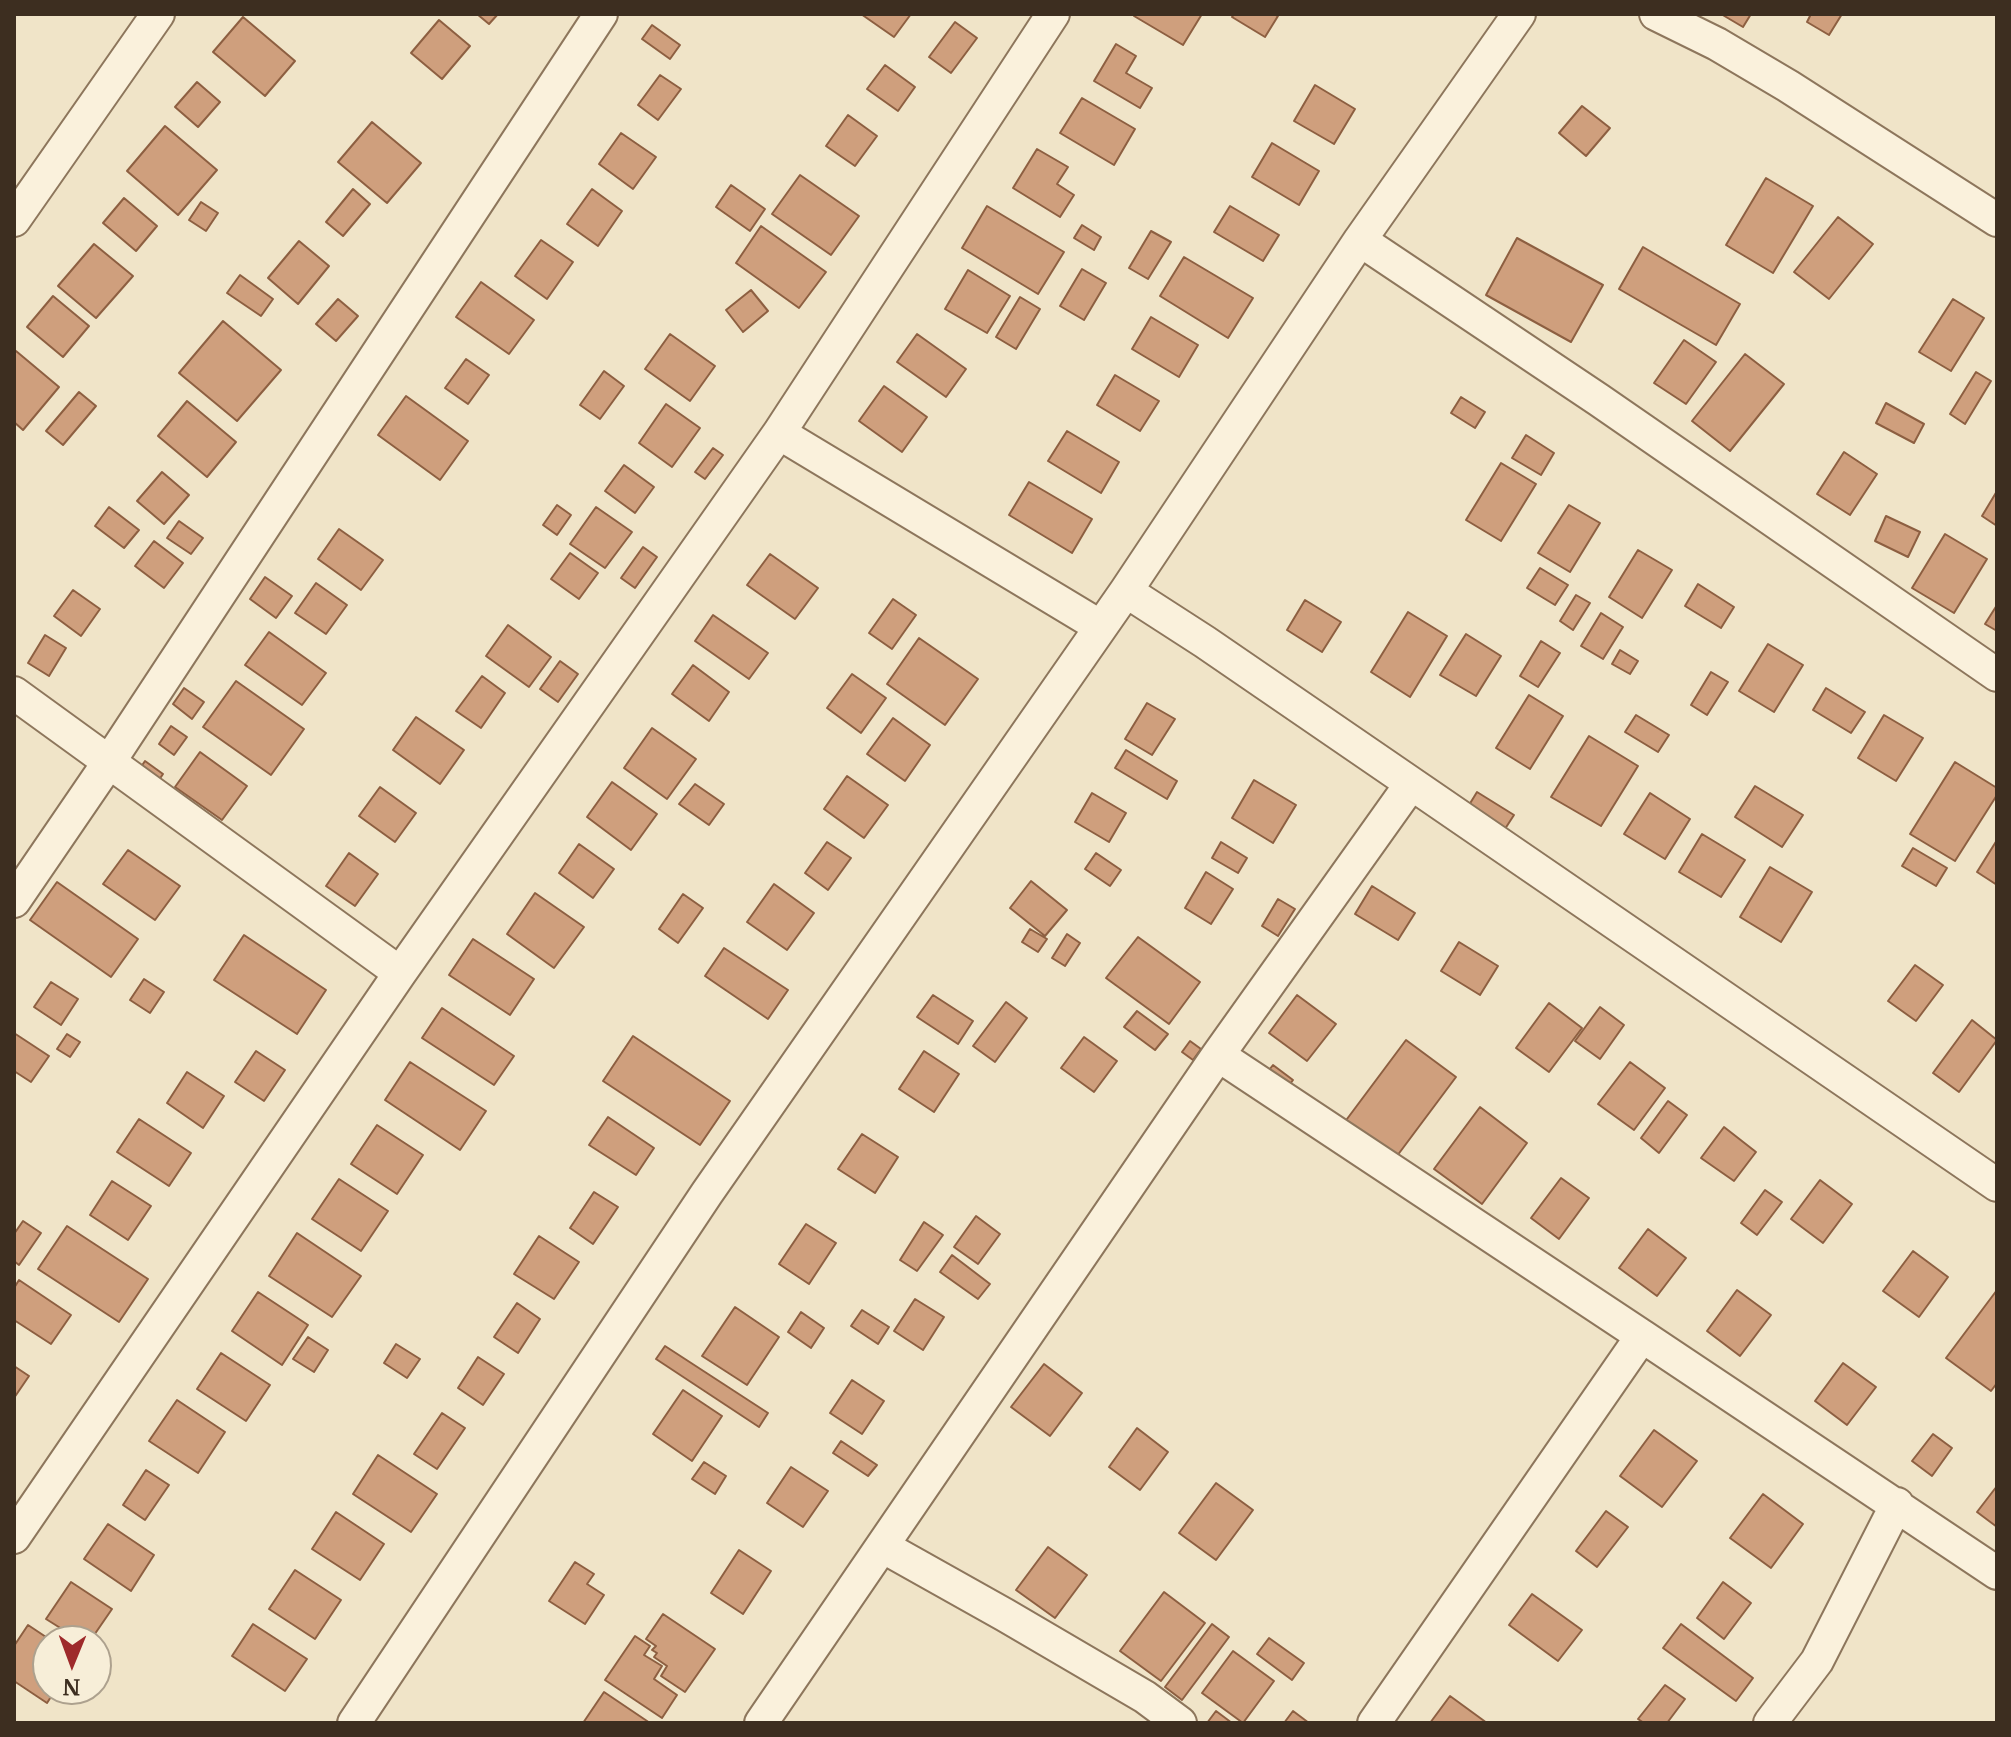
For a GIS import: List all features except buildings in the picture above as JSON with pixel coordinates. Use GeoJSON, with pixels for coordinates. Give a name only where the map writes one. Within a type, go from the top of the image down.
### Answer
{"type":"FeatureCollection","features":[{"type":"Feature","properties":{"kind":"street"},"geometry":{"type":"LineString","coordinates":[[14,220],[158,14]]}},
{"type":"Feature","properties":{"kind":"street"},"geometry":{"type":"LineString","coordinates":[[14,901],[109,762],[601,14]]}},
{"type":"Feature","properties":{"kind":"street"},"geometry":{"type":"LineString","coordinates":[[14,1537],[400,973],[779,433],[1053,14]]}},
{"type":"Feature","properties":{"kind":"street"},"geometry":{"type":"LineString","coordinates":[[354,1723],[707,1193],[1126,591],[1360,240],[1519,14]]}},
{"type":"Feature","properties":{"kind":"street"},"geometry":{"type":"LineString","coordinates":[[1656,14],[1717,44],[1788,86],[1997,220]]}},
{"type":"Feature","properties":{"kind":"street"},"geometry":{"type":"LineString","coordinates":[[1360,240],[1599,400],[1997,675]]}},
{"type":"Feature","properties":{"kind":"street"},"geometry":{"type":"LineString","coordinates":[[779,433],[1101,627]]}},
{"type":"Feature","properties":{"kind":"street"},"geometry":{"type":"LineString","coordinates":[[1126,591],[1997,1185]]}},
{"type":"Feature","properties":{"kind":"street"},"geometry":{"type":"LineString","coordinates":[[14,693],[400,973]]}},
{"type":"Feature","properties":{"kind":"street"},"geometry":{"type":"LineString","coordinates":[[761,1723],[1218,1055],[1411,784]]}},
{"type":"Feature","properties":{"kind":"street"},"geometry":{"type":"LineString","coordinates":[[1218,1055],[1997,1573]]}},
{"type":"Feature","properties":{"kind":"street"},"geometry":{"type":"LineString","coordinates":[[1374,1723],[1642,1336]]}},
{"type":"Feature","properties":{"kind":"street"},"geometry":{"type":"LineString","coordinates":[[1770,1723],[1817,1661],[1897,1504]]}},
{"type":"Feature","properties":{"kind":"street"},"geometry":{"type":"LineString","coordinates":[[882,1546],[1145,1697],[1180,1723]]}}]}
